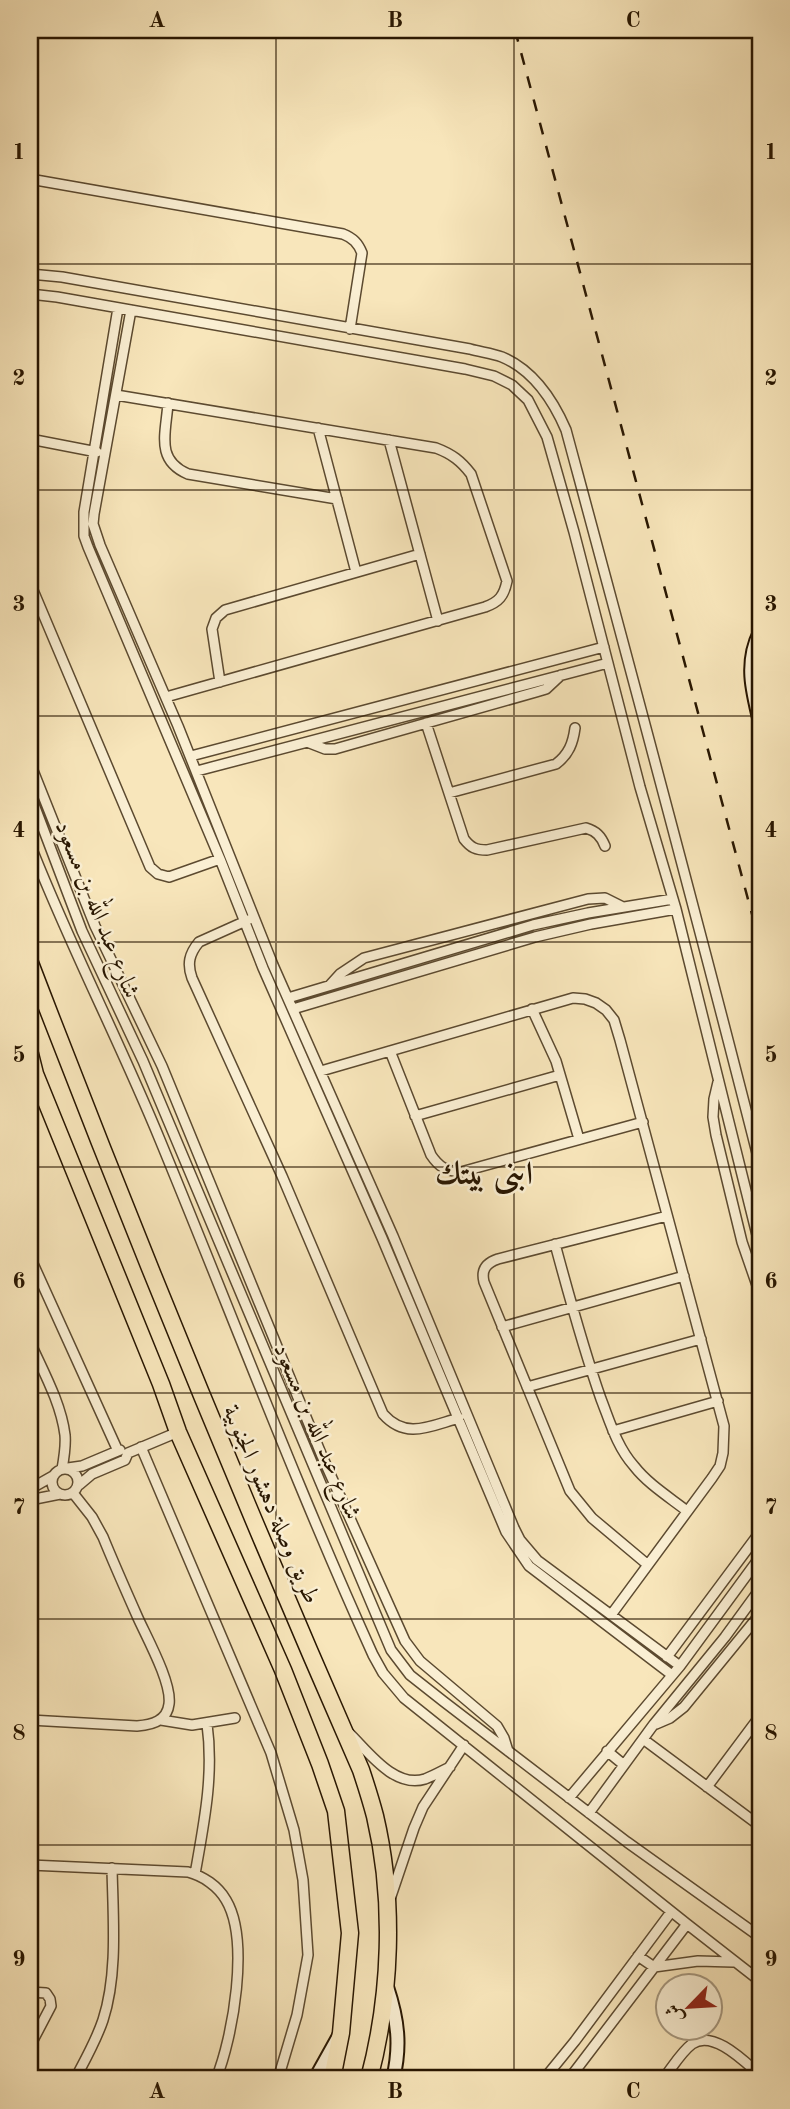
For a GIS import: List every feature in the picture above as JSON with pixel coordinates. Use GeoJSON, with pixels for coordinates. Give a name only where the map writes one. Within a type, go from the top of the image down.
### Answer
{"type":"FeatureCollection","features":[{"type":"Feature","properties":{"kind":"highway","name":"طريق وصلة دهشور الجنوبية"},"geometry":{"type":"LineString","coordinates":[[30,963],[182,1351],[361,1770],[375,1816],[383,1863],[386,1985]]}},
{"type":"Feature","properties":{"kind":"highway"},"geometry":{"type":"LineString","coordinates":[[30,1054],[32,1070],[161,1384],[178,1432],[283,1670],[336,1811],[350,1933],[341,2033],[332,2079]]}},
{"type":"Feature","properties":{"kind":"highway"},"geometry":{"type":"LineString","coordinates":[[369,2079],[386,1985]]}},
{"type":"Feature","properties":{"kind":"main road"},"geometry":{"type":"LineString","coordinates":[[760,632],[751,655],[750,671],[760,722]]}},
{"type":"Feature","properties":{"kind":"main road","name":"طريق وصلة دهشور الجنوبية"},"geometry":{"type":"LineString","coordinates":[[386,1985],[396,2014],[399,2036],[393,2079]]}},
{"type":"Feature","properties":{"kind":"main road"},"geometry":{"type":"LineString","coordinates":[[315,2079],[341,2033]]}},
{"type":"Feature","properties":{"kind":"street"},"geometry":{"type":"LineString","coordinates":[[30,179],[352,237],[362,253],[350,328]]}},
{"type":"Feature","properties":{"kind":"street"},"geometry":{"type":"LineString","coordinates":[[30,274],[62,277],[470,349],[502,357],[523,370],[541,387],[556,407],[566,430],[708,958],[760,1165]]}},
{"type":"Feature","properties":{"kind":"street"},"geometry":{"type":"LineString","coordinates":[[30,294],[466,369],[494,376],[512,385],[528,400],[547,437],[640,787],[676,909],[759,1243],[742,1242]]}},
{"type":"Feature","properties":{"kind":"street"},"geometry":{"type":"LineString","coordinates":[[118,308],[84,512],[85,536],[263,968],[429,1336],[459,1418],[483,1464]]}},
{"type":"Feature","properties":{"kind":"street"},"geometry":{"type":"LineString","coordinates":[[131,310],[94,514],[96,533],[483,1464],[512,1544],[529,1566],[552,1577],[611,1615],[680,1666]]}},
{"type":"Feature","properties":{"kind":"street"},"geometry":{"type":"LineString","coordinates":[[253,332],[257,312]]}},
{"type":"Feature","properties":{"kind":"street"},"geometry":{"type":"LineString","coordinates":[[116,395],[436,448],[450,453],[462,462],[474,482],[507,581],[505,593],[497,603],[166,697]]}},
{"type":"Feature","properties":{"kind":"street"},"geometry":{"type":"LineString","coordinates":[[168,403],[166,456],[174,468],[188,474],[337,499]]}},
{"type":"Feature","properties":{"kind":"street"},"geometry":{"type":"LineString","coordinates":[[318,428],[356,572]]}},
{"type":"Feature","properties":{"kind":"street"},"geometry":{"type":"LineString","coordinates":[[30,439],[105,453]]}},
{"type":"Feature","properties":{"kind":"street"},"geometry":{"type":"LineString","coordinates":[[389,440],[438,621]]}},
{"type":"Feature","properties":{"kind":"street"},"geometry":{"type":"LineString","coordinates":[[574,532],[593,527]]}},
{"type":"Feature","properties":{"kind":"street"},"geometry":{"type":"LineString","coordinates":[[220,682],[212,629],[220,613],[420,554]]}},
{"type":"Feature","properties":{"kind":"street"},"geometry":{"type":"LineString","coordinates":[[30,583],[150,867],[158,874],[169,877],[220,859]]}},
{"type":"Feature","properties":{"kind":"street"},"geometry":{"type":"LineString","coordinates":[[191,757],[604,647]]}},
{"type":"Feature","properties":{"kind":"street"},"geometry":{"type":"LineString","coordinates":[[197,771],[608,663]]}},
{"type":"Feature","properties":{"kind":"street"},"geometry":{"type":"LineString","coordinates":[[307,742],[325,749],[334,749],[546,689],[561,675]]}},
{"type":"Feature","properties":{"kind":"street"},"geometry":{"type":"LineString","coordinates":[[426,723],[464,839],[470,846],[487,850],[586,828],[601,837],[605,846]]}},
{"type":"Feature","properties":{"kind":"street"},"geometry":{"type":"LineString","coordinates":[[166,731],[178,726]]}},
{"type":"Feature","properties":{"kind":"street"},"geometry":{"type":"LineString","coordinates":[[449,793],[556,764],[565,757],[570,748],[575,727]]}},
{"type":"Feature","properties":{"kind":"street"},"geometry":{"type":"LineString","coordinates":[[30,763],[95,926],[162,1066],[333,1480],[405,1641],[411,1651],[497,1726],[508,1751]]}},
{"type":"Feature","properties":{"kind":"street"},"geometry":{"type":"LineString","coordinates":[[640,787],[659,783]]}},
{"type":"Feature","properties":{"kind":"street","name":"شارع عبد الله بن مسعود"},"geometry":{"type":"LineString","coordinates":[[30,794],[82,931],[168,1120],[383,1636],[400,1663],[422,1685],[589,1814],[760,1937]]}},
{"type":"Feature","properties":{"kind":"street"},"geometry":{"type":"LineString","coordinates":[[39,817],[51,812]]}},
{"type":"Feature","properties":{"kind":"street","name":"شارع عبد الله بن مسعود"},"geometry":{"type":"LineString","coordinates":[[30,844],[61,921],[160,1140],[324,1544],[383,1673],[404,1698],[756,1978]]}},
{"type":"Feature","properties":{"kind":"street"},"geometry":{"type":"LineString","coordinates":[[330,985],[340,974],[364,958],[588,899],[605,898],[623,907]]}},
{"type":"Feature","properties":{"kind":"street"},"geometry":{"type":"LineString","coordinates":[[288,998],[533,925],[673,898]]}},
{"type":"Feature","properties":{"kind":"street"},"geometry":{"type":"LineString","coordinates":[[293,1009],[535,937],[676,909]]}},
{"type":"Feature","properties":{"kind":"street"},"geometry":{"type":"LineString","coordinates":[[254,917],[206,939],[194,948],[188,962],[192,978],[282,1176],[383,1415],[391,1424],[416,1430],[459,1418]]}},
{"type":"Feature","properties":{"kind":"street"},"geometry":{"type":"LineString","coordinates":[[82,931],[95,926]]}},
{"type":"Feature","properties":{"kind":"street"},"geometry":{"type":"LineString","coordinates":[[689,962],[708,958]]}},
{"type":"Feature","properties":{"kind":"street"},"geometry":{"type":"LineString","coordinates":[[321,1071],[573,998],[596,1003],[614,1020],[724,1426],[720,1466],[611,1615]]}},
{"type":"Feature","properties":{"kind":"street"},"geometry":{"type":"LineString","coordinates":[[532,1009],[550,1046],[579,1139]]}},
{"type":"Feature","properties":{"kind":"street"},"geometry":{"type":"LineString","coordinates":[[390,1051],[431,1155],[438,1165],[448,1171],[461,1172],[643,1122]]}},
{"type":"Feature","properties":{"kind":"street"},"geometry":{"type":"LineString","coordinates":[[302,1056],[313,1052]]}},
{"type":"Feature","properties":{"kind":"street"},"geometry":{"type":"LineString","coordinates":[[415,1116],[560,1074]]}},
{"type":"Feature","properties":{"kind":"street"},"geometry":{"type":"LineString","coordinates":[[718,1081],[713,1117],[742,1242],[760,1293]]}},
{"type":"Feature","properties":{"kind":"street"},"geometry":{"type":"LineString","coordinates":[[168,1120],[182,1114]]}},
{"type":"Feature","properties":{"kind":"street"},"geometry":{"type":"LineString","coordinates":[[205,1209],[218,1204]]}},
{"type":"Feature","properties":{"kind":"street"},"geometry":{"type":"LineString","coordinates":[[648,1565],[592,1518],[570,1491],[482,1274],[490,1261],[667,1216]]}},
{"type":"Feature","properties":{"kind":"street"},"geometry":{"type":"LineString","coordinates":[[555,1244],[590,1370],[622,1450],[634,1467],[687,1511]]}},
{"type":"Feature","properties":{"kind":"street"},"geometry":{"type":"LineString","coordinates":[[30,1257],[118,1451]]}},
{"type":"Feature","properties":{"kind":"street"},"geometry":{"type":"LineString","coordinates":[[502,1327],[684,1276]]}},
{"type":"Feature","properties":{"kind":"street"},"geometry":{"type":"LineString","coordinates":[[242,1298],[254,1292]]}},
{"type":"Feature","properties":{"kind":"street"},"geometry":{"type":"LineString","coordinates":[[527,1387],[701,1339]]}},
{"type":"Feature","properties":{"kind":"street"},"geometry":{"type":"LineString","coordinates":[[30,1342],[56,1401],[63,1426],[65,1468]]}},
{"type":"Feature","properties":{"kind":"street"},"geometry":{"type":"LineString","coordinates":[[613,1431],[718,1401]]}},
{"type":"Feature","properties":{"kind":"street"},"geometry":{"type":"LineString","coordinates":[[30,1500],[76,1489],[92,1474],[125,1460],[128,1453],[178,1432]]}},
{"type":"Feature","properties":{"kind":"street"},"geometry":{"type":"LineString","coordinates":[[141,1447],[271,1753],[294,1830],[304,1892],[308,1955],[295,2026],[278,2079]]}},
{"type":"Feature","properties":{"kind":"street"},"geometry":{"type":"LineString","coordinates":[[30,1489],[65,1468],[82,1466],[118,1451],[128,1453]]}},
{"type":"Feature","properties":{"kind":"street"},"geometry":{"type":"LineString","coordinates":[[30,1720],[137,1726],[149,1725],[167,1714],[169,1696],[160,1667],[98,1526],[76,1489],[78,1476],[65,1468]]}},
{"type":"Feature","properties":{"kind":"street"},"geometry":{"type":"LineString","coordinates":[[53,1476],[54,1489],[60,1494]]}},
{"type":"Feature","properties":{"kind":"street"},"geometry":{"type":"LineString","coordinates":[[321,1487],[333,1480]]}},
{"type":"Feature","properties":{"kind":"street"},"geometry":{"type":"LineString","coordinates":[[667,1657],[760,1532]]}},
{"type":"Feature","properties":{"kind":"street"},"geometry":{"type":"LineString","coordinates":[[324,1544],[342,1537]]}},
{"type":"Feature","properties":{"kind":"street"},"geometry":{"type":"LineString","coordinates":[[569,1798],[680,1666],[760,1557]]}},
{"type":"Feature","properties":{"kind":"street"},"geometry":{"type":"LineString","coordinates":[[552,1577],[672,1675]]}},
{"type":"Feature","properties":{"kind":"street"},"geometry":{"type":"LineString","coordinates":[[589,1814],[654,1724],[760,1592]]}},
{"type":"Feature","properties":{"kind":"street"},"geometry":{"type":"LineString","coordinates":[[734,1593],[750,1604]]}},
{"type":"Feature","properties":{"kind":"street"},"geometry":{"type":"LineString","coordinates":[[654,1724],[670,1718],[684,1707],[760,1610]]}},
{"type":"Feature","properties":{"kind":"street"},"geometry":{"type":"LineString","coordinates":[[707,1787],[760,1716]]}},
{"type":"Feature","properties":{"kind":"street"},"geometry":{"type":"LineString","coordinates":[[161,1720],[192,1725],[235,1718]]}},
{"type":"Feature","properties":{"kind":"street"},"geometry":{"type":"LineString","coordinates":[[195,1874],[210,1782],[207,1724]]}},
{"type":"Feature","properties":{"kind":"street"},"geometry":{"type":"LineString","coordinates":[[342,1726],[399,1777],[426,1779],[451,1766]]}},
{"type":"Feature","properties":{"kind":"street"},"geometry":{"type":"LineString","coordinates":[[643,1739],[760,1825]]}},
{"type":"Feature","properties":{"kind":"street"},"geometry":{"type":"LineString","coordinates":[[386,1911],[423,1808],[464,1745]]}},
{"type":"Feature","properties":{"kind":"street"},"geometry":{"type":"LineString","coordinates":[[607,1751],[624,1765]]}},
{"type":"Feature","properties":{"kind":"street"},"geometry":{"type":"LineString","coordinates":[[30,1865],[195,1874],[219,1889],[233,1916],[237,1940],[237,1974],[233,2018],[224,2059],[216,2079]]}},
{"type":"Feature","properties":{"kind":"street"},"geometry":{"type":"LineString","coordinates":[[75,2079],[98,2035],[108,2003],[113,1868]]}},
{"type":"Feature","properties":{"kind":"street"},"geometry":{"type":"LineString","coordinates":[[544,2079],[671,1912]]}},
{"type":"Feature","properties":{"kind":"street"},"geometry":{"type":"LineString","coordinates":[[569,2079],[687,1924]]}},
{"type":"Feature","properties":{"kind":"street"},"geometry":{"type":"LineString","coordinates":[[638,1956],[654,1968],[698,1961],[736,1962]]}},
{"type":"Feature","properties":{"kind":"street"},"geometry":{"type":"LineString","coordinates":[[756,1978],[760,1964]]}},
{"type":"Feature","properties":{"kind":"street"},"geometry":{"type":"LineString","coordinates":[[30,1992],[46,1993],[51,2006],[30,2046]]}},
{"type":"Feature","properties":{"kind":"street"},"geometry":{"type":"LineString","coordinates":[[663,2079],[691,2045],[710,2040],[720,2044],[760,2075]]}},
{"type":"Feature","properties":{"kind":"railway"},"geometry":{"type":"LineString","coordinates":[[515,30],[760,944]]}},
{"type":"Feature","properties":{"kind":"district","name":"ابنى بيتك"},"geometry":{"type":"Point","coordinates":[484,1173]}}]}
